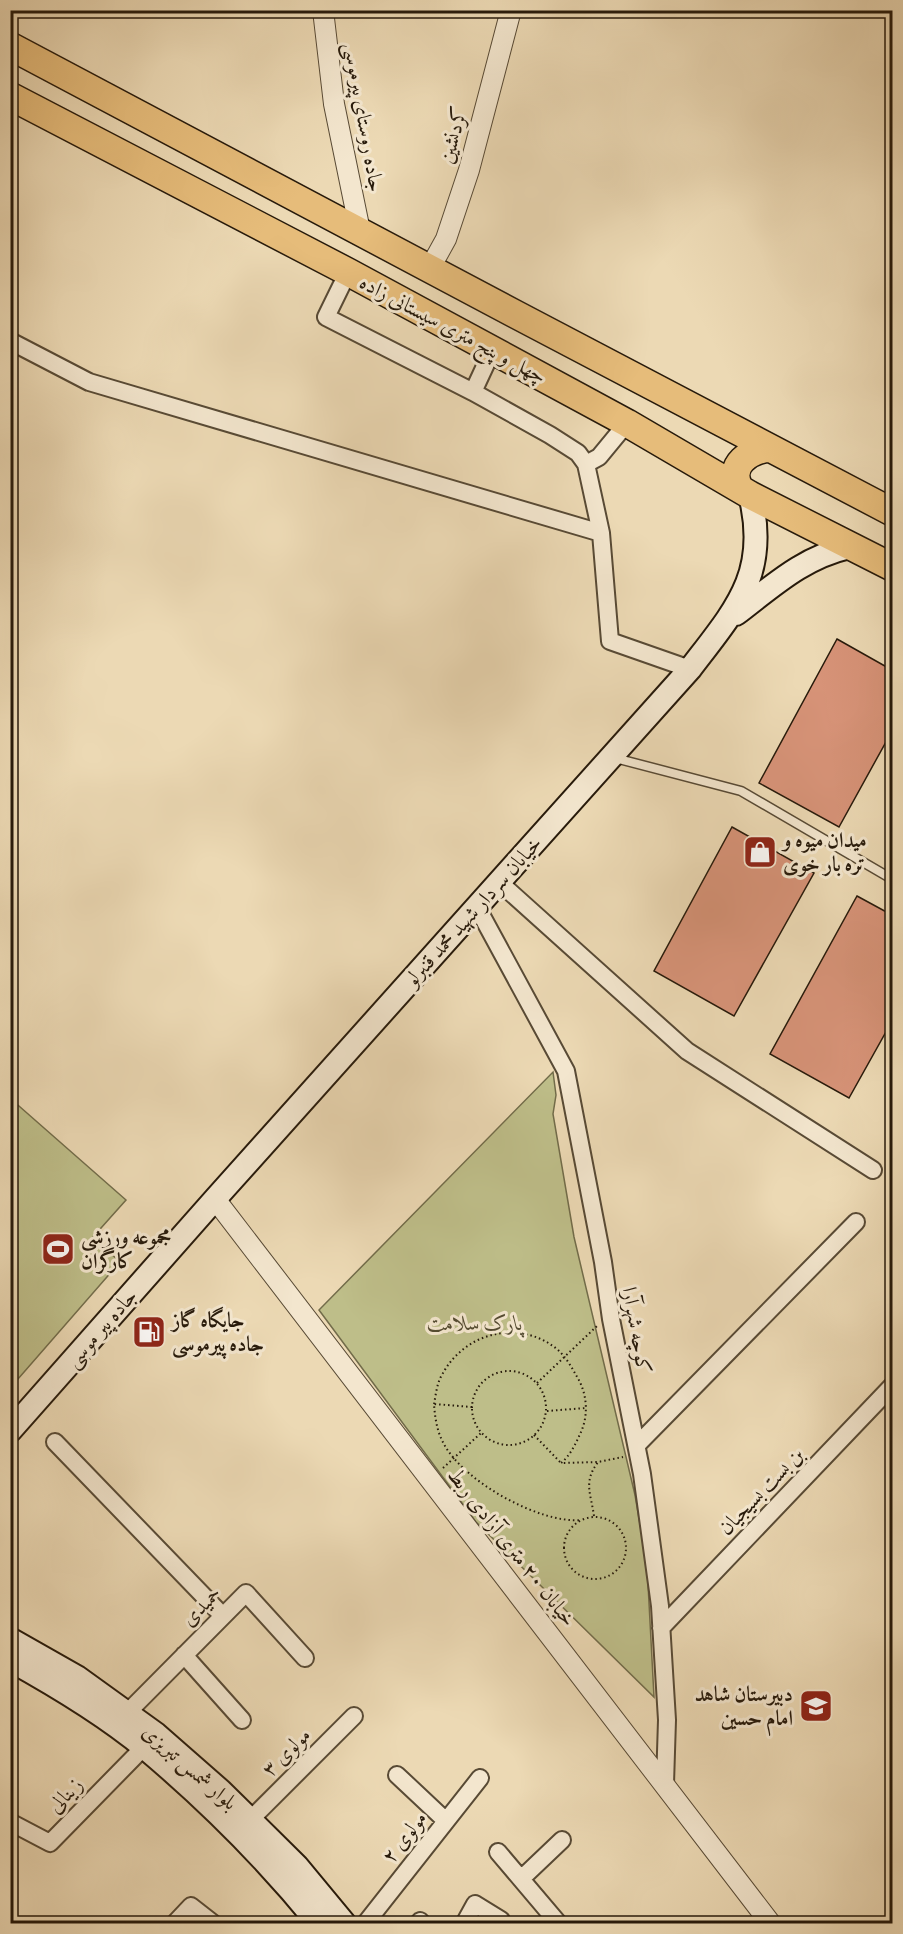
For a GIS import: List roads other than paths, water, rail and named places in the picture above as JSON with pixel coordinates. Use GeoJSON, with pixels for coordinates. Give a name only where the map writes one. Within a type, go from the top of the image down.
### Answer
{"type":"FeatureCollection","features":[{"type":"Feature","properties":{"kind":"highway","name":"چهل و پنج متری سیستانی زاده"},"geometry":{"type":"LineString","coordinates":[[10,46],[892,512]]}},
{"type":"Feature","properties":{"kind":"highway","name":"چهل و پنج متری سیستانی زاده"},"geometry":{"type":"LineString","coordinates":[[10,96],[348,272],[627,423],[745,491],[888,564]]}},
{"type":"Feature","properties":{"kind":"highway"},"geometry":{"type":"LineString","coordinates":[[745,491],[735,480],[736,469],[749,453],[770,448]]}},
{"type":"Feature","properties":{"kind":"main road"},"geometry":{"type":"LineString","coordinates":[[727,620],[750,581],[755,554],[755,514],[745,491]]}},
{"type":"Feature","properties":{"kind":"main road"},"geometry":{"type":"LineString","coordinates":[[727,620],[794,569],[818,556],[849,546]]}},
{"type":"Feature","properties":{"kind":"main road","name":"خیابان سردار شهید محمد قنبرلو"},"geometry":{"type":"LineString","coordinates":[[215,1199],[690,669],[727,620]]}},
{"type":"Feature","properties":{"kind":"main road","name":"جاده پیر موسی"},"geometry":{"type":"LineString","coordinates":[[10,1431],[215,1199]]}},
{"type":"Feature","properties":{"kind":"main road","name":"بلوار شمس تبریزی"},"geometry":{"type":"LineString","coordinates":[[10,1639],[77,1677],[156,1734],[297,1866],[345,1923]]}},
{"type":"Feature","properties":{"kind":"main road","name":"بلوار شمس تبریزی"},"geometry":{"type":"LineString","coordinates":[[10,1660],[66,1692],[144,1747],[283,1880],[319,1923]]}},
{"type":"Feature","properties":{"kind":"street","name":"جاده روستای پیرموسی"},"geometry":{"type":"LineString","coordinates":[[323,10],[334,104],[360,231]]}},
{"type":"Feature","properties":{"kind":"street","name":"کردنشین"},"geometry":{"type":"LineString","coordinates":[[430,268],[446,239],[469,170],[511,10]]}},
{"type":"Feature","properties":{"kind":"street"},"geometry":{"type":"LineString","coordinates":[[348,272],[326,317],[473,392],[578,453],[586,464],[601,533],[610,641],[690,669]]}},
{"type":"Feature","properties":{"kind":"street"},"geometry":{"type":"LineString","coordinates":[[10,341],[89,382],[601,533]]}},
{"type":"Feature","properties":{"kind":"street"},"geometry":{"type":"LineString","coordinates":[[473,392],[492,351]]}},
{"type":"Feature","properties":{"kind":"street"},"geometry":{"type":"LineString","coordinates":[[586,464],[599,457],[627,423]]}},
{"type":"Feature","properties":{"kind":"street"},"geometry":{"type":"LineString","coordinates":[[499,882],[687,1051],[873,1170]]}},
{"type":"Feature","properties":{"kind":"street","name":"کوچه شهرآرا"},"geometry":{"type":"LineString","coordinates":[[477,907],[566,1071],[603,1262],[610,1314],[638,1450],[662,1628],[667,1720],[664,1784]]}},
{"type":"Feature","properties":{"kind":"street","name":"خیابان ۲۰ متری آزادی ربط"},"geometry":{"type":"LineString","coordinates":[[215,1199],[771,1923]]}},
{"type":"Feature","properties":{"kind":"street"},"geometry":{"type":"LineString","coordinates":[[638,1450],[855,1222]]}},
{"type":"Feature","properties":{"kind":"street","name":"بن بست بسیجیان"},"geometry":{"type":"LineString","coordinates":[[662,1628],[892,1386]]}},
{"type":"Feature","properties":{"kind":"street"},"geometry":{"type":"LineString","coordinates":[[55,1442],[223,1616]]}},
{"type":"Feature","properties":{"kind":"street","name":"حمیدی"},"geometry":{"type":"LineString","coordinates":[[126,1713],[246,1593],[305,1658]]}},
{"type":"Feature","properties":{"kind":"street"},"geometry":{"type":"LineString","coordinates":[[184,1655],[242,1720]]}},
{"type":"Feature","properties":{"kind":"street","name":"مولوی ۳"},"geometry":{"type":"LineString","coordinates":[[250,1820],[354,1716]]}},
{"type":"Feature","properties":{"kind":"street","name":"زینالی"},"geometry":{"type":"LineString","coordinates":[[10,1821],[50,1843],[144,1747]]}},
{"type":"Feature","properties":{"kind":"street"},"geometry":{"type":"LineString","coordinates":[[397,1775],[446,1821]]}},
{"type":"Feature","properties":{"kind":"street","name":"مولوی ۲"},"geometry":{"type":"LineString","coordinates":[[365,1923],[480,1778]]}},
{"type":"Feature","properties":{"kind":"street"},"geometry":{"type":"LineString","coordinates":[[521,1879],[562,1840]]}},
{"type":"Feature","properties":{"kind":"street"},"geometry":{"type":"LineString","coordinates":[[498,1852],[559,1923]]}},
{"type":"Feature","properties":{"kind":"street"},"geometry":{"type":"LineString","coordinates":[[464,1923],[475,1904],[501,1920]]}},
{"type":"Feature","properties":{"kind":"street"},"geometry":{"type":"LineString","coordinates":[[174,1923],[191,1906],[214,1923]]}},
{"type":"Feature","properties":{"kind":"lane"},"geometry":{"type":"LineString","coordinates":[[612,757],[741,791],[892,879]]}},
{"type":"Feature","properties":{"kind":"place","name":"میدان میوه و تره بار خوی"},"geometry":{"type":"Point","coordinates":[760,852]}},
{"type":"Feature","properties":{"kind":"place","name":"مجموعه ورزشی کارگران"},"geometry":{"type":"Point","coordinates":[58,1249]}},
{"type":"Feature","properties":{"kind":"place","name":"جایگاه گاز جاده پیرموسی"},"geometry":{"type":"Point","coordinates":[149,1332]}},
{"type":"Feature","properties":{"kind":"place","name":"دبیرستان شاهد امام حسین"},"geometry":{"type":"Point","coordinates":[816,1706]}},
{"type":"Feature","properties":{"kind":"park label","name":"پارک سلامت"},"geometry":{"type":"Point","coordinates":[475,1323]}}]}
